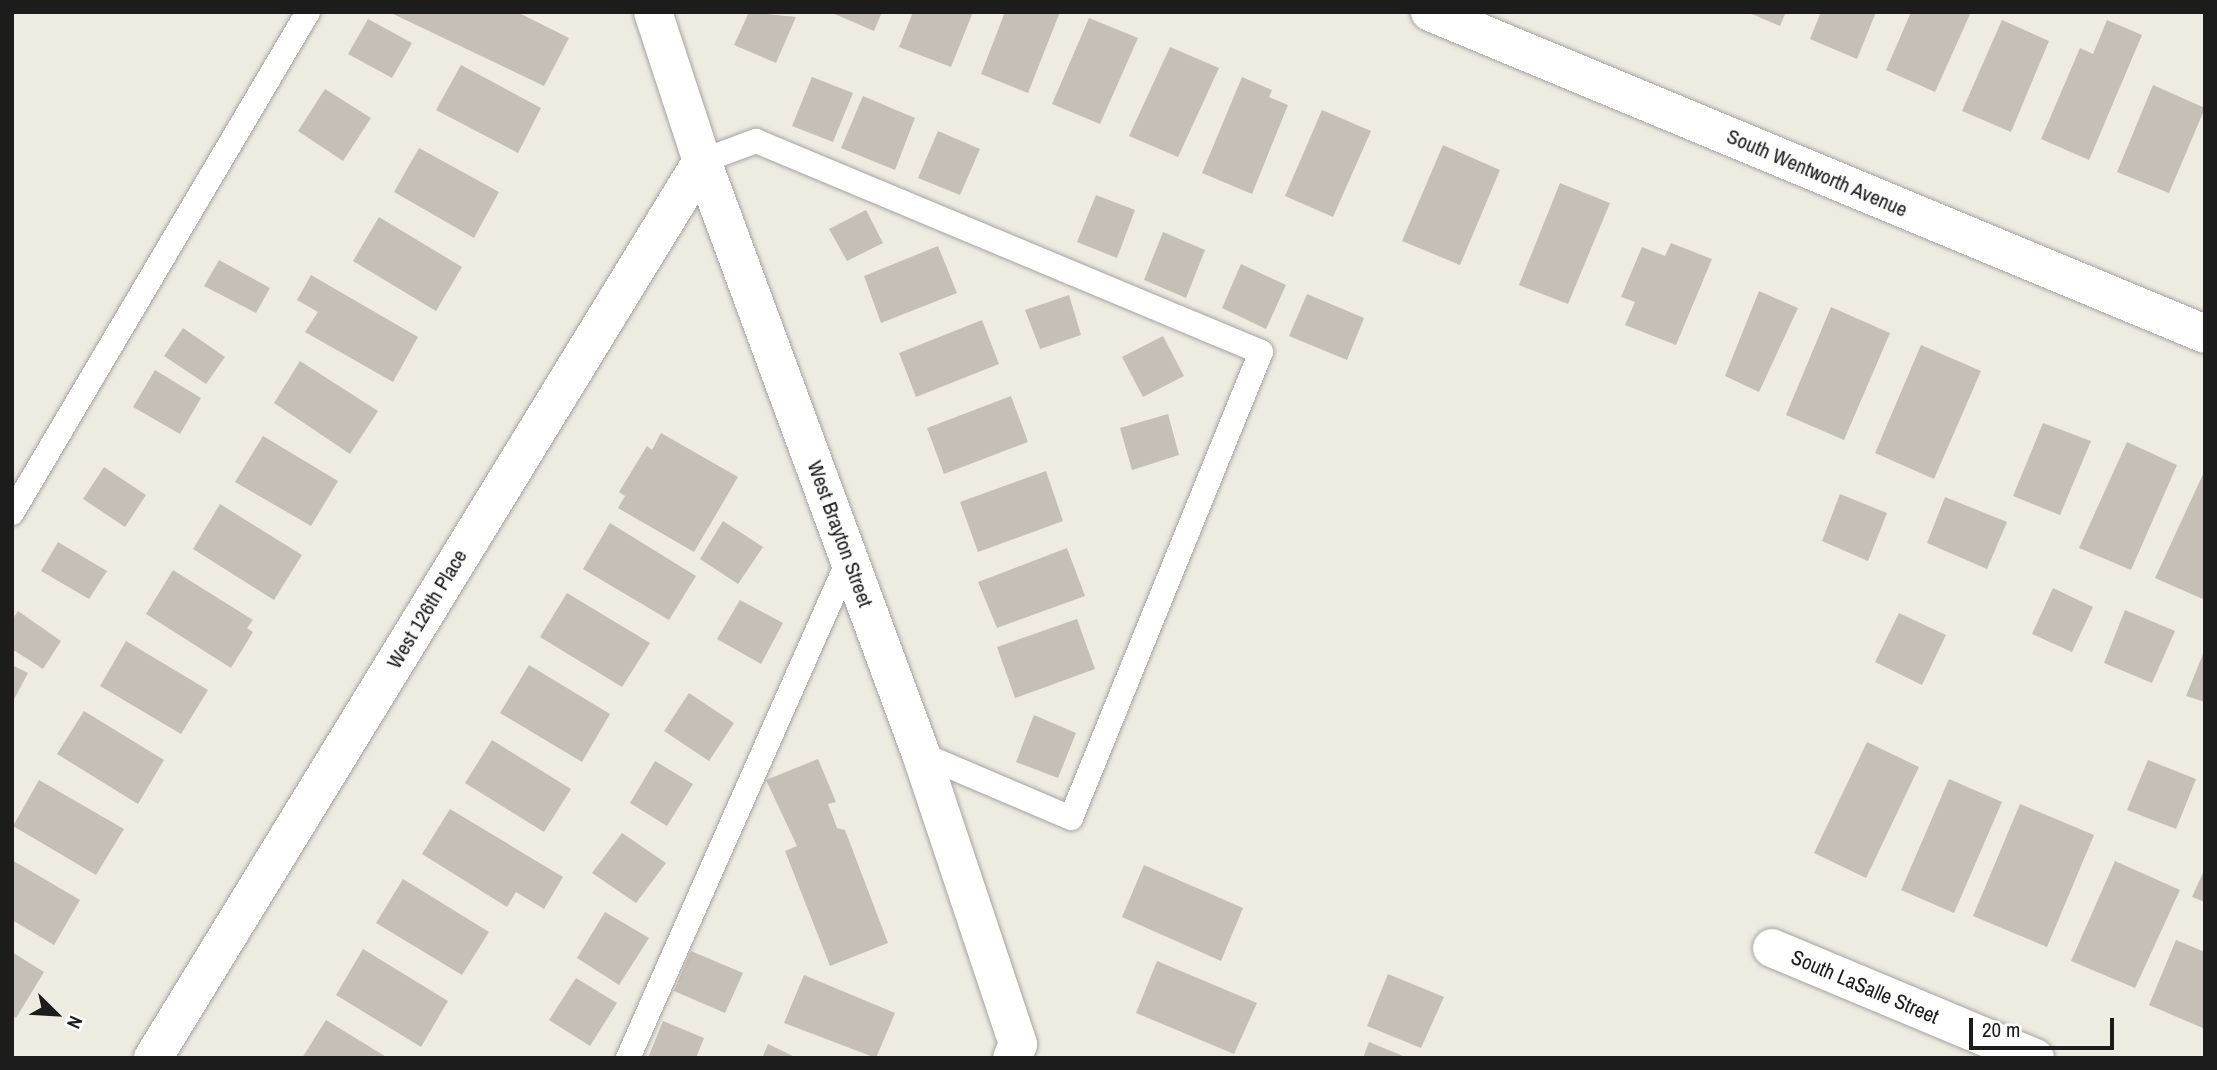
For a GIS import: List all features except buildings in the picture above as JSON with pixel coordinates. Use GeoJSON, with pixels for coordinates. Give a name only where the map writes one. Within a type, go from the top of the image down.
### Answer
{"type":"FeatureCollection","features":[{"type":"Feature","properties":{"kind":"street","name":"West Brayton Street"},"geometry":{"type":"LineString","coordinates":[[653,12],[702,161],[921,754],[1018,1044],[1012,1058]]}},
{"type":"Feature","properties":{"kind":"street","name":"South Wentworth Avenue"},"geometry":{"type":"LineString","coordinates":[[1430,12],[2205,334]]}},
{"type":"Feature","properties":{"kind":"street","name":"West 126th Place"},"geometry":{"type":"LineString","coordinates":[[153,1058],[702,161]]}},
{"type":"Feature","properties":{"kind":"street","name":"South LaSalle Street"},"geometry":{"type":"LineString","coordinates":[[1772,948],[2035,1058]]}},
{"type":"Feature","properties":{"kind":"lane"},"geometry":{"type":"LineString","coordinates":[[12,513],[308,12]]}},
{"type":"Feature","properties":{"kind":"lane"},"geometry":{"type":"LineString","coordinates":[[702,161],[756,141],[1261,352],[1071,818],[921,754]]}},
{"type":"Feature","properties":{"kind":"lane"},"geometry":{"type":"LineString","coordinates":[[628,1058],[849,559]]}}]}
